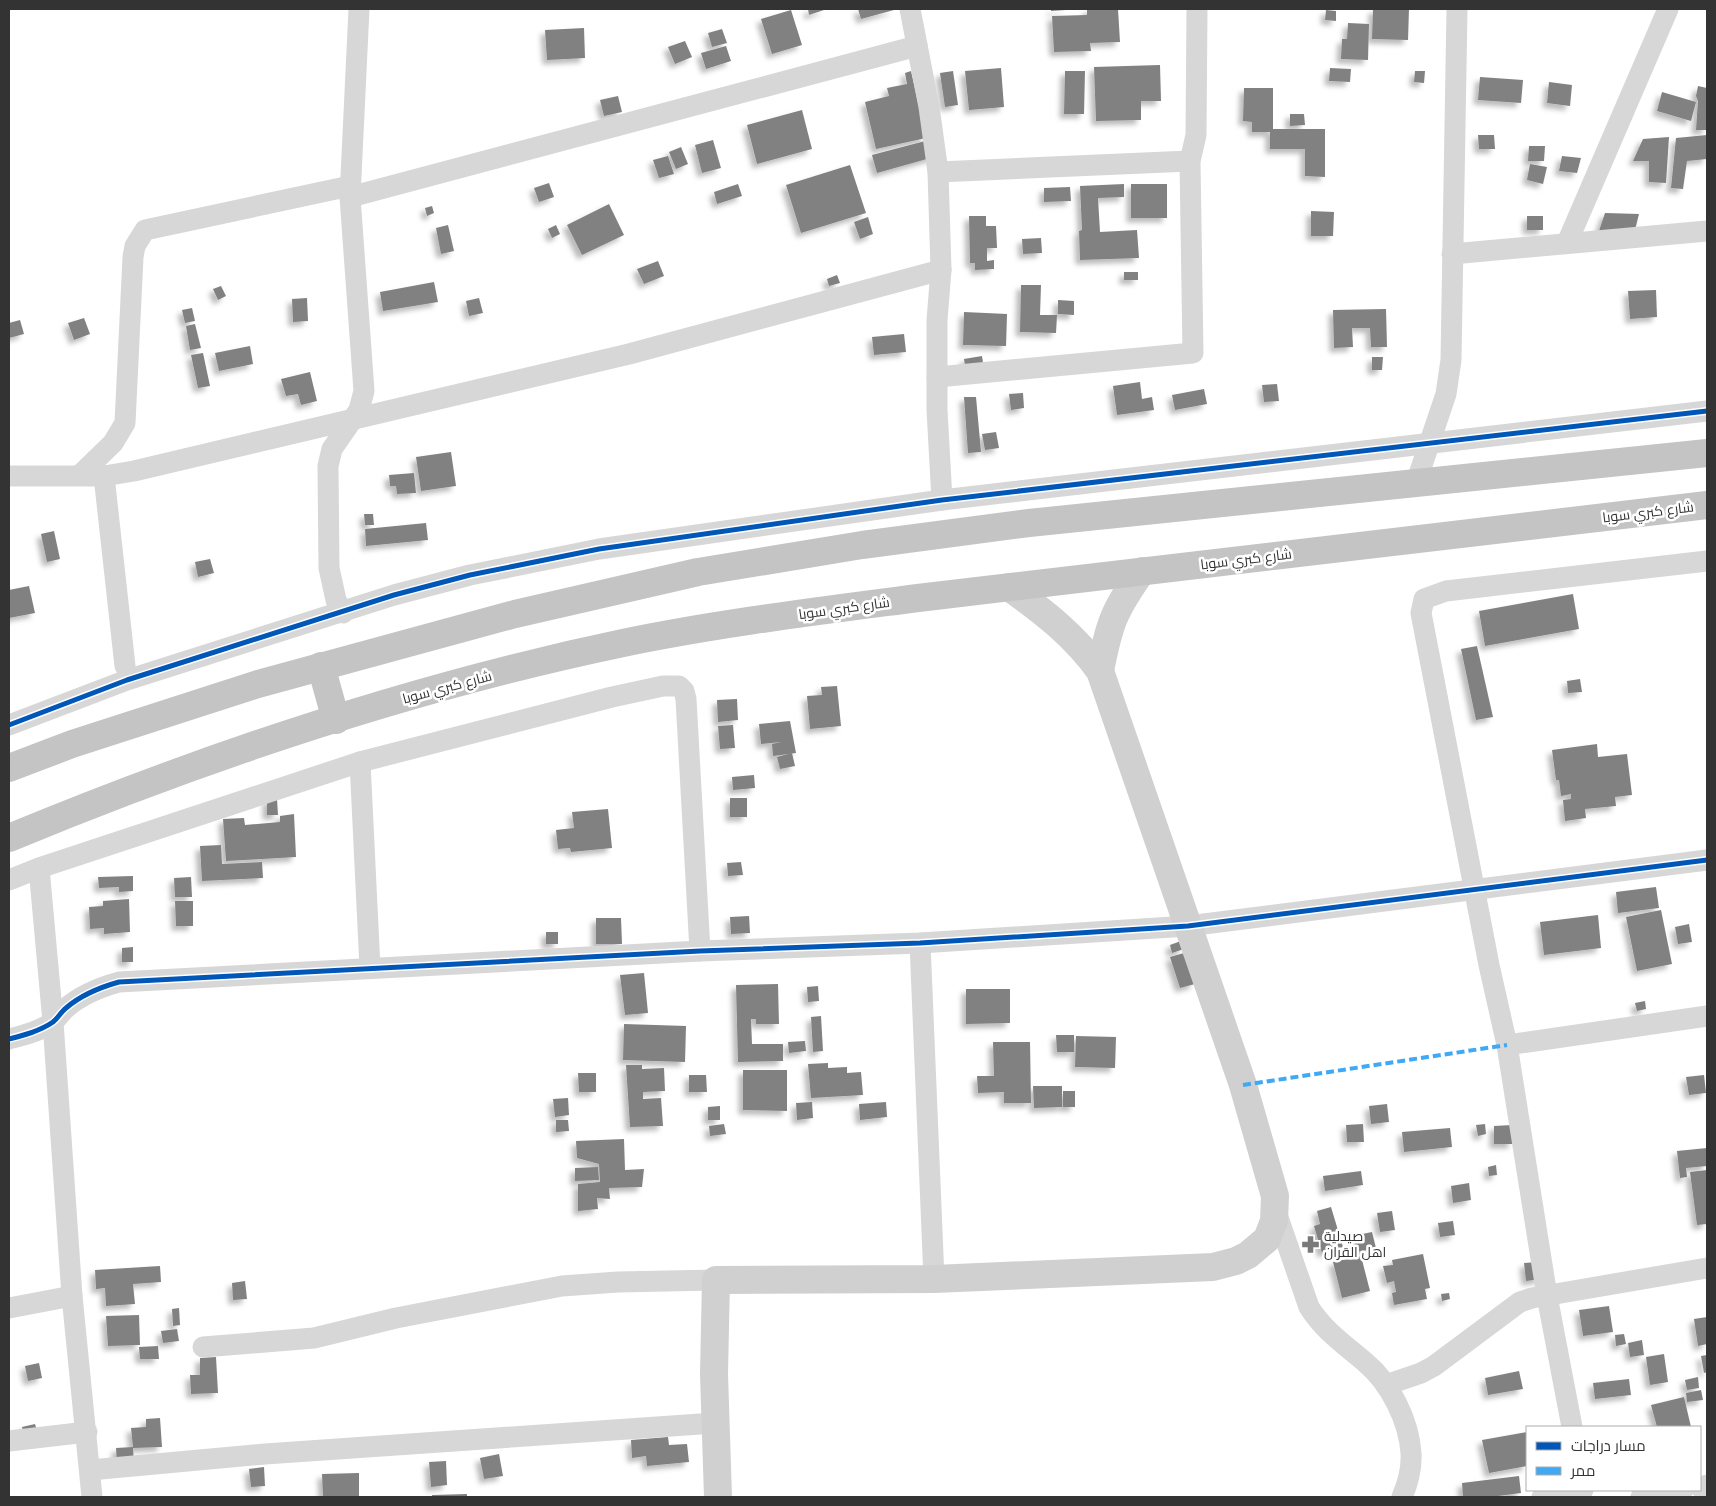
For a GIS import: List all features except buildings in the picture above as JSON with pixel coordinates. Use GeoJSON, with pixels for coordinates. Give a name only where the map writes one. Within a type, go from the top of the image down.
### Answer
{"type":"FeatureCollection","features":[{"type":"Feature","properties":{"kind":"highway"},"geometry":{"type":"LineString","coordinates":[[9,768],[72,744],[180,708],[321,666],[515,614],[707,570],[954,532],[1707,453]]}},
{"type":"Feature","properties":{"kind":"highway","name":"شارع كبري سوبا"},"geometry":{"type":"LineString","coordinates":[[9,838],[234,751],[430,690],[625,643],[822,610],[1707,505]]}},
{"type":"Feature","properties":{"kind":"highway"},"geometry":{"type":"LineString","coordinates":[[321,666],[336,720]]}},
{"type":"Feature","properties":{"kind":"street"},"geometry":{"type":"LineString","coordinates":[[339,607],[329,568],[328,466],[332,450],[354,418],[364,392],[350,192],[359,9]]}},
{"type":"Feature","properties":{"kind":"street"},"geometry":{"type":"LineString","coordinates":[[910,9],[929,107],[938,172],[941,270],[937,377],[942,500]]}},
{"type":"Feature","properties":{"kind":"street"},"geometry":{"type":"LineString","coordinates":[[937,377],[1188,355],[1193,353],[1190,161],[1196,135],[1197,9]]}},
{"type":"Feature","properties":{"kind":"street"},"geometry":{"type":"LineString","coordinates":[[1416,483],[1446,394],[1452,360],[1452,254],[1457,9]]}},
{"type":"Feature","properties":{"kind":"street"},"geometry":{"type":"LineString","coordinates":[[1567,243],[1668,9]]}},
{"type":"Feature","properties":{"kind":"street"},"geometry":{"type":"LineString","coordinates":[[80,475],[105,452],[119,435],[125,423],[133,257],[135,246],[145,230],[350,192],[917,46]]}},
{"type":"Feature","properties":{"kind":"street"},"geometry":{"type":"LineString","coordinates":[[938,172],[1190,161]]}},
{"type":"Feature","properties":{"kind":"street"},"geometry":{"type":"LineString","coordinates":[[1452,254],[1707,231]]}},
{"type":"Feature","properties":{"kind":"street"},"geometry":{"type":"LineString","coordinates":[[9,476],[104,476],[207,455],[354,418],[629,354],[941,270]]}},
{"type":"Feature","properties":{"kind":"street"},"geometry":{"type":"LineString","coordinates":[[9,710],[125,666],[339,607],[441,582],[590,550],[682,535],[942,500],[1304,457],[1430,445],[1707,411]]}},
{"type":"Feature","properties":{"kind":"street"},"geometry":{"type":"LineString","coordinates":[[104,476],[125,666]]}},
{"type":"Feature","properties":{"kind":"street"},"geometry":{"type":"LineString","coordinates":[[1572,1426],[1547,1296],[1507,1045],[1422,624],[1424,599],[1446,591],[1707,561]]}},
{"type":"Feature","properties":{"kind":"street"},"geometry":{"type":"LineString","coordinates":[[1100,671],[1114,614],[1142,571]]}},
{"type":"Feature","properties":{"kind":"street"},"geometry":{"type":"LineString","coordinates":[[1009,587],[1062,627],[1080,645],[1100,671],[1243,1085],[1272,1182],[1275,1209],[1302,1290],[1318,1322],[1366,1363],[1386,1385],[1406,1428],[1411,1452],[1410,1477],[1402,1497]]}},
{"type":"Feature","properties":{"kind":"street"},"geometry":{"type":"LineString","coordinates":[[9,725],[127,680],[339,607]]}},
{"type":"Feature","properties":{"kind":"street"},"geometry":{"type":"LineString","coordinates":[[9,880],[39,868],[360,762],[612,697],[663,686],[679,686],[684,691],[686,699],[700,951]]}},
{"type":"Feature","properties":{"kind":"street"},"geometry":{"type":"LineString","coordinates":[[360,762],[370,968]]}},
{"type":"Feature","properties":{"kind":"street"},"geometry":{"type":"LineString","coordinates":[[9,1039],[34,1032],[53,1022],[67,1007],[75,1002],[101,987],[119,982],[700,951],[920,943],[1188,926],[1707,860]]}},
{"type":"Feature","properties":{"kind":"street"},"geometry":{"type":"LineString","coordinates":[[39,868],[53,1022],[72,1296],[92,1497]]}},
{"type":"Feature","properties":{"kind":"street"},"geometry":{"type":"LineString","coordinates":[[920,943],[934,1279]]}},
{"type":"Feature","properties":{"kind":"street"},"geometry":{"type":"LineString","coordinates":[[1507,1045],[1707,1016]]}},
{"type":"Feature","properties":{"kind":"street"},"geometry":{"type":"LineString","coordinates":[[203,1347],[314,1338],[396,1318],[562,1286],[618,1282],[716,1280],[934,1279],[1224,1265],[1248,1255],[1267,1239],[1271,1230],[1275,1209]]}},
{"type":"Feature","properties":{"kind":"street"},"geometry":{"type":"LineString","coordinates":[[1386,1385],[1421,1373],[1434,1366],[1520,1302],[1707,1268]]}},
{"type":"Feature","properties":{"kind":"street"},"geometry":{"type":"LineString","coordinates":[[716,1280],[715,1423],[718,1497]]}},
{"type":"Feature","properties":{"kind":"street"},"geometry":{"type":"LineString","coordinates":[[9,1308],[72,1296]]}},
{"type":"Feature","properties":{"kind":"street"},"geometry":{"type":"LineString","coordinates":[[90,1470],[265,1454],[715,1423]]}},
{"type":"Feature","properties":{"kind":"street"},"geometry":{"type":"LineString","coordinates":[[9,1440],[86,1432]]}},
{"type":"Feature","properties":{"kind":"street"},"geometry":{"type":"LineString","coordinates":[[1542,1497],[1577,1491]]}},
{"type":"Feature","properties":{"kind":"street"},"geometry":{"type":"LineString","coordinates":[[1641,1497],[1677,1491]]}},
{"type":"Feature","properties":{"kind":"marked path"},"geometry":{"type":"LineString","coordinates":[[1243,1085],[1507,1045]]}},
{"type":"Feature","properties":{"kind":"cycle path"},"geometry":{"type":"LineString","coordinates":[[9,725],[127,680],[394,595],[470,575],[599,549],[942,500],[1707,411]]}},
{"type":"Feature","properties":{"kind":"cycle path"},"geometry":{"type":"LineString","coordinates":[[9,1039],[43,1028],[53,1022],[78,999],[98,989],[119,982],[700,951],[920,943],[1188,926],[1707,860]]}},
{"type":"Feature","properties":{"kind":"place","name":"صيدلية اهل القران"},"geometry":{"type":"Point","coordinates":[1310,1244]}}]}
